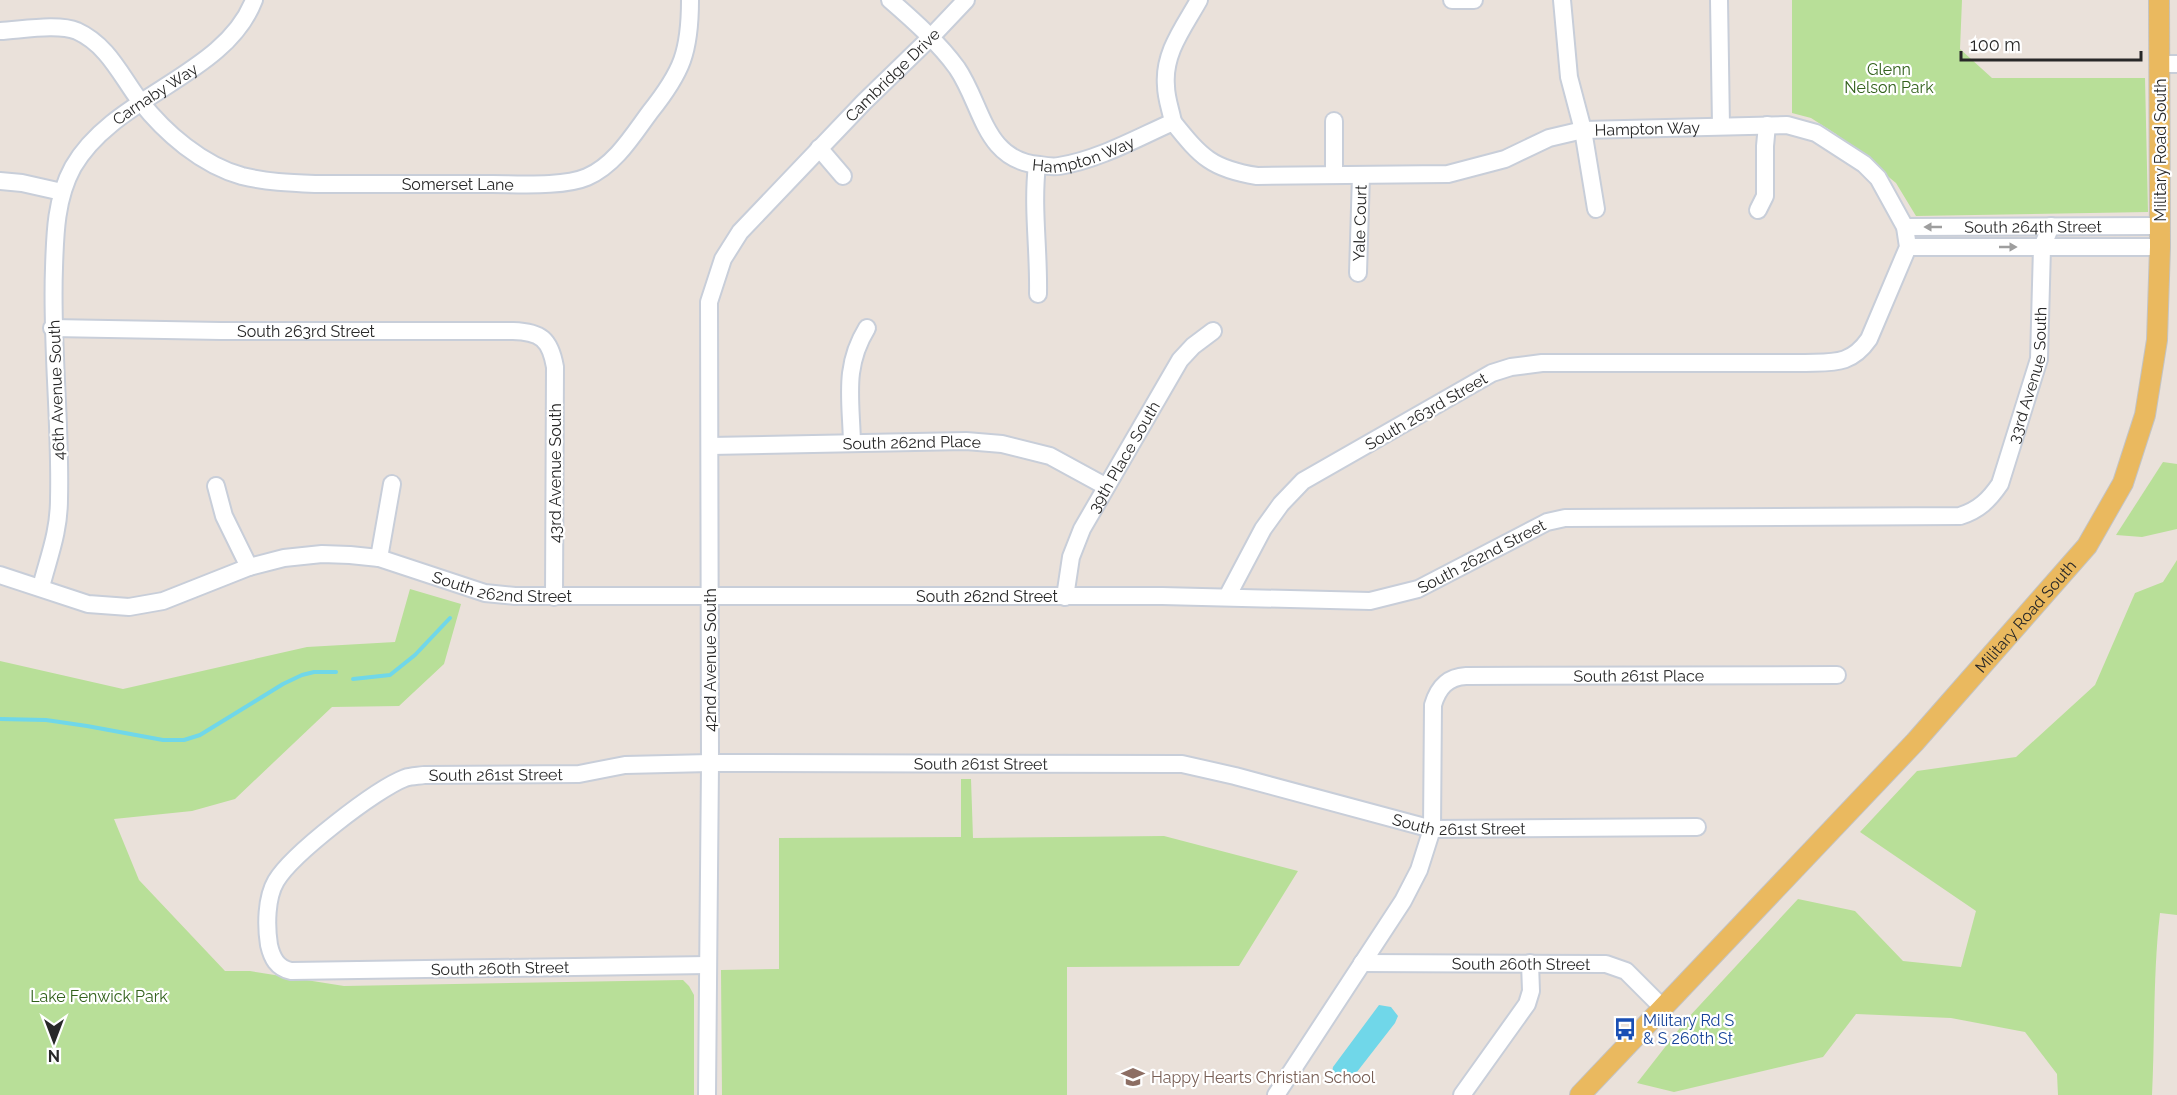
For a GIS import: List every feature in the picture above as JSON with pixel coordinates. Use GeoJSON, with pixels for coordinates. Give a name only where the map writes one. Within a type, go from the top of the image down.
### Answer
{"type":"FeatureCollection","features":[{"type":"Feature","properties":{"kind":"main road","name":"Military Road South"},"geometry":{"type":"LineString","coordinates":[[1580,1095],[1915,742],[2087,546],[2123,483],[2145,415],[2157,340],[2168,64],[2159,0]]}},
{"type":"Feature","properties":{"kind":"street","name":"Carnaby Way"},"geometry":{"type":"LineString","coordinates":[[62,192],[74,166],[111,123],[218,49],[238,28],[254,0]]}},
{"type":"Feature","properties":{"kind":"street","name":"Somerset Lane"},"geometry":{"type":"LineString","coordinates":[[0,31],[51,28],[75,30],[96,42],[160,124],[184,145],[225,170],[283,183],[535,184],[586,177],[606,165],[623,147],[667,91],[682,66],[688,43],[690,0]]}},
{"type":"Feature","properties":{"kind":"street","name":"Hampton Way"},"geometry":{"type":"LineString","coordinates":[[890,0],[943,51],[969,87],[984,126],[997,145],[1007,155],[1026,164],[1057,166],[1077,162],[1173,122],[1198,153],[1214,164],[1231,172],[1257,176],[1448,174],[1505,159],[1549,138],[1583,130],[1787,125],[1811,131],[1828,140],[1864,164],[1878,178],[1905,227],[1908,247]]}},
{"type":"Feature","properties":{"kind":"street","name":"Cambridge Drive"},"geometry":{"type":"LineString","coordinates":[[740,232],[819,148],[966,0]]}},
{"type":"Feature","properties":{"kind":"street"},"geometry":{"type":"LineString","coordinates":[[1173,122],[1166,86],[1166,67],[1171,49],[1199,0]]}},
{"type":"Feature","properties":{"kind":"street"},"geometry":{"type":"LineString","coordinates":[[1452,0],[1474,0]]}},
{"type":"Feature","properties":{"kind":"street"},"geometry":{"type":"LineString","coordinates":[[1562,0],[1569,77],[1583,130],[1596,209]]}},
{"type":"Feature","properties":{"kind":"street"},"geometry":{"type":"LineString","coordinates":[[1719,0],[1721,126]]}},
{"type":"Feature","properties":{"kind":"street"},"geometry":{"type":"LineString","coordinates":[[1334,121],[1334,175]]}},
{"type":"Feature","properties":{"kind":"street"},"geometry":{"type":"LineString","coordinates":[[1758,210],[1765,196],[1767,125]]}},
{"type":"Feature","properties":{"kind":"street"},"geometry":{"type":"LineString","coordinates":[[819,148],[843,176]]}},
{"type":"Feature","properties":{"kind":"street"},"geometry":{"type":"LineString","coordinates":[[1037,165],[1034,221],[1039,259],[1038,294]]}},
{"type":"Feature","properties":{"kind":"street","name":"Yale Court"},"geometry":{"type":"LineString","coordinates":[[1358,273],[1361,175]]}},
{"type":"Feature","properties":{"kind":"street"},"geometry":{"type":"LineString","coordinates":[[0,181],[22,183],[62,192]]}},
{"type":"Feature","properties":{"kind":"street","name":"46th Avenue South"},"geometry":{"type":"LineString","coordinates":[[41,587],[56,536],[59,500],[52,328],[56,221],[62,192]]}},
{"type":"Feature","properties":{"kind":"street","name":"33rd Avenue South"},"geometry":{"type":"LineString","coordinates":[[1974,511],[1989,499],[2000,484],[2039,359],[2042,247],[2051,226]]}},
{"type":"Feature","properties":{"kind":"street","name":"South 264th Street"},"geometry":{"type":"LineString","coordinates":[[1905,227],[2160,226]]}},
{"type":"Feature","properties":{"kind":"street","name":"42nd Avenue South"},"geometry":{"type":"LineString","coordinates":[[707,1095],[710,763],[709,302],[723,259],[740,232]]}},
{"type":"Feature","properties":{"kind":"street","name":"South 264th Street"},"geometry":{"type":"LineString","coordinates":[[1908,247],[2160,247]]}},
{"type":"Feature","properties":{"kind":"street","name":"South 263rd Street"},"geometry":{"type":"LineString","coordinates":[[1227,597],[1263,529],[1281,504],[1303,481],[1492,373],[1542,363],[1841,362],[1861,350],[1869,339],[1908,247]]}},
{"type":"Feature","properties":{"kind":"street","name":"South 263rd Street"},"geometry":{"type":"LineString","coordinates":[[52,328],[221,331],[519,331],[541,337],[551,350]]}},
{"type":"Feature","properties":{"kind":"street"},"geometry":{"type":"LineString","coordinates":[[852,443],[851,363],[858,342],[867,328]]}},
{"type":"Feature","properties":{"kind":"street","name":"39th Place South"},"geometry":{"type":"LineString","coordinates":[[1065,597],[1074,546],[1105,486],[1180,360],[1193,346],[1213,331]]}},
{"type":"Feature","properties":{"kind":"street","name":"43rd Avenue South"},"geometry":{"type":"LineString","coordinates":[[551,350],[555,367],[554,597]]}},
{"type":"Feature","properties":{"kind":"street","name":"South 262nd Place"},"geometry":{"type":"LineString","coordinates":[[710,446],[966,441],[1002,444],[1050,456],[1105,486]]}},
{"type":"Feature","properties":{"kind":"street"},"geometry":{"type":"LineString","coordinates":[[379,558],[392,484]]}},
{"type":"Feature","properties":{"kind":"street"},"geometry":{"type":"LineString","coordinates":[[216,486],[224,516],[249,567]]}},
{"type":"Feature","properties":{"kind":"street","name":"South 262nd Street"},"geometry":{"type":"LineString","coordinates":[[0,575],[88,604],[129,607],[163,601],[249,567],[284,558],[322,554],[379,558],[485,593],[515,596],[1227,597],[1370,601],[1418,589],[1547,522],[1565,518],[1947,518],[1974,511]]}},
{"type":"Feature","properties":{"kind":"street","name":"South 261st Place"},"geometry":{"type":"LineString","coordinates":[[1432,829],[1433,705],[1436,694],[1451,679],[1466,676],[1837,675]]}},
{"type":"Feature","properties":{"kind":"street","name":"South 261st Street"},"geometry":{"type":"LineString","coordinates":[[291,971],[283,969],[276,963],[268,935],[268,914],[273,888],[287,867],[337,822],[388,787],[406,778],[424,776],[579,774],[625,765],[710,763],[1182,764],[1432,829],[1697,827]]}},
{"type":"Feature","properties":{"kind":"street"},"geometry":{"type":"LineString","coordinates":[[1276,1095],[1403,901],[1419,870],[1432,829]]}},
{"type":"Feature","properties":{"kind":"street","name":"South 260th Street"},"geometry":{"type":"LineString","coordinates":[[1362,963],[1606,964],[1626,971],[1662,1007]]}},
{"type":"Feature","properties":{"kind":"street"},"geometry":{"type":"LineString","coordinates":[[1462,1095],[1527,1004],[1531,991],[1530,963]]}},
{"type":"Feature","properties":{"kind":"street","name":"South 260th Street"},"geometry":{"type":"LineString","coordinates":[[291,971],[708,964]]}},
{"type":"Feature","properties":{"kind":"green space","name":"Glenn Nelson Park"},"geometry":{"type":"Polygon","coordinates":[[[1792,0],[1962,0],[1960,49],[1992,78],[2145,78],[2148,212],[1916,216],[1896,183],[1836,134],[1811,118],[1792,113],[1792,0]]]}},
{"type":"Feature","properties":{"kind":"green space"},"geometry":{"type":"Polygon","coordinates":[[[2163,462],[2177,464],[2177,529],[2142,537],[2116,535],[2163,462]]]}},
{"type":"Feature","properties":{"kind":"green space"},"geometry":{"type":"Polygon","coordinates":[[[2177,560],[2177,915],[2160,913],[2155,981],[2152,1095],[2058,1095],[2057,1074],[2025,1032],[1951,1018],[1856,1014],[1823,1057],[1674,1092],[1637,1083],[1687,1019],[1798,899],[1855,911],[1903,961],[1961,967],[1976,911],[1860,832],[1917,771],[2016,757],[2095,685],[2135,593],[2163,582],[2177,560]]]}},
{"type":"Feature","properties":{"kind":"green space","name":"Lake Fenwick Park"},"geometry":{"type":"Polygon","coordinates":[[[410,589],[461,604],[444,664],[399,706],[332,707],[235,799],[192,811],[114,819],[139,880],[225,971],[250,971],[344,986],[683,980],[694,995],[694,1095],[0,1095],[0,661],[123,689],[307,647],[395,642],[410,589]]]}},
{"type":"Feature","properties":{"kind":"green space"},"geometry":{"type":"Polygon","coordinates":[[[961,779],[971,779],[973,838],[1164,836],[1298,871],[1239,966],[1067,967],[1067,1095],[722,1095],[721,970],[779,969],[779,838],[961,837],[961,779]]]}},
{"type":"Feature","properties":{"kind":"water"},"geometry":{"type":"Polygon","coordinates":[[[1379,1005],[1391,1007],[1398,1016],[1395,1023],[1353,1077],[1353,1082],[1332,1072],[1333,1067],[1379,1005]]]}},
{"type":"Feature","properties":{"kind":"waterway"},"geometry":{"type":"LineString","coordinates":[[353,679],[390,675],[415,655],[450,618]]}},
{"type":"Feature","properties":{"kind":"waterway"},"geometry":{"type":"LineString","coordinates":[[0,719],[46,720],[163,740],[184,740],[200,735],[283,684],[302,675],[314,672],[336,672]]}},
{"type":"Feature","properties":{"kind":"place","name":"Military Rd S & S 260th St"},"geometry":{"type":"Point","coordinates":[1625,1029]}},
{"type":"Feature","properties":{"kind":"place","name":"Happy Hearts Christian School"},"geometry":{"type":"Point","coordinates":[1133,1077]}}]}
